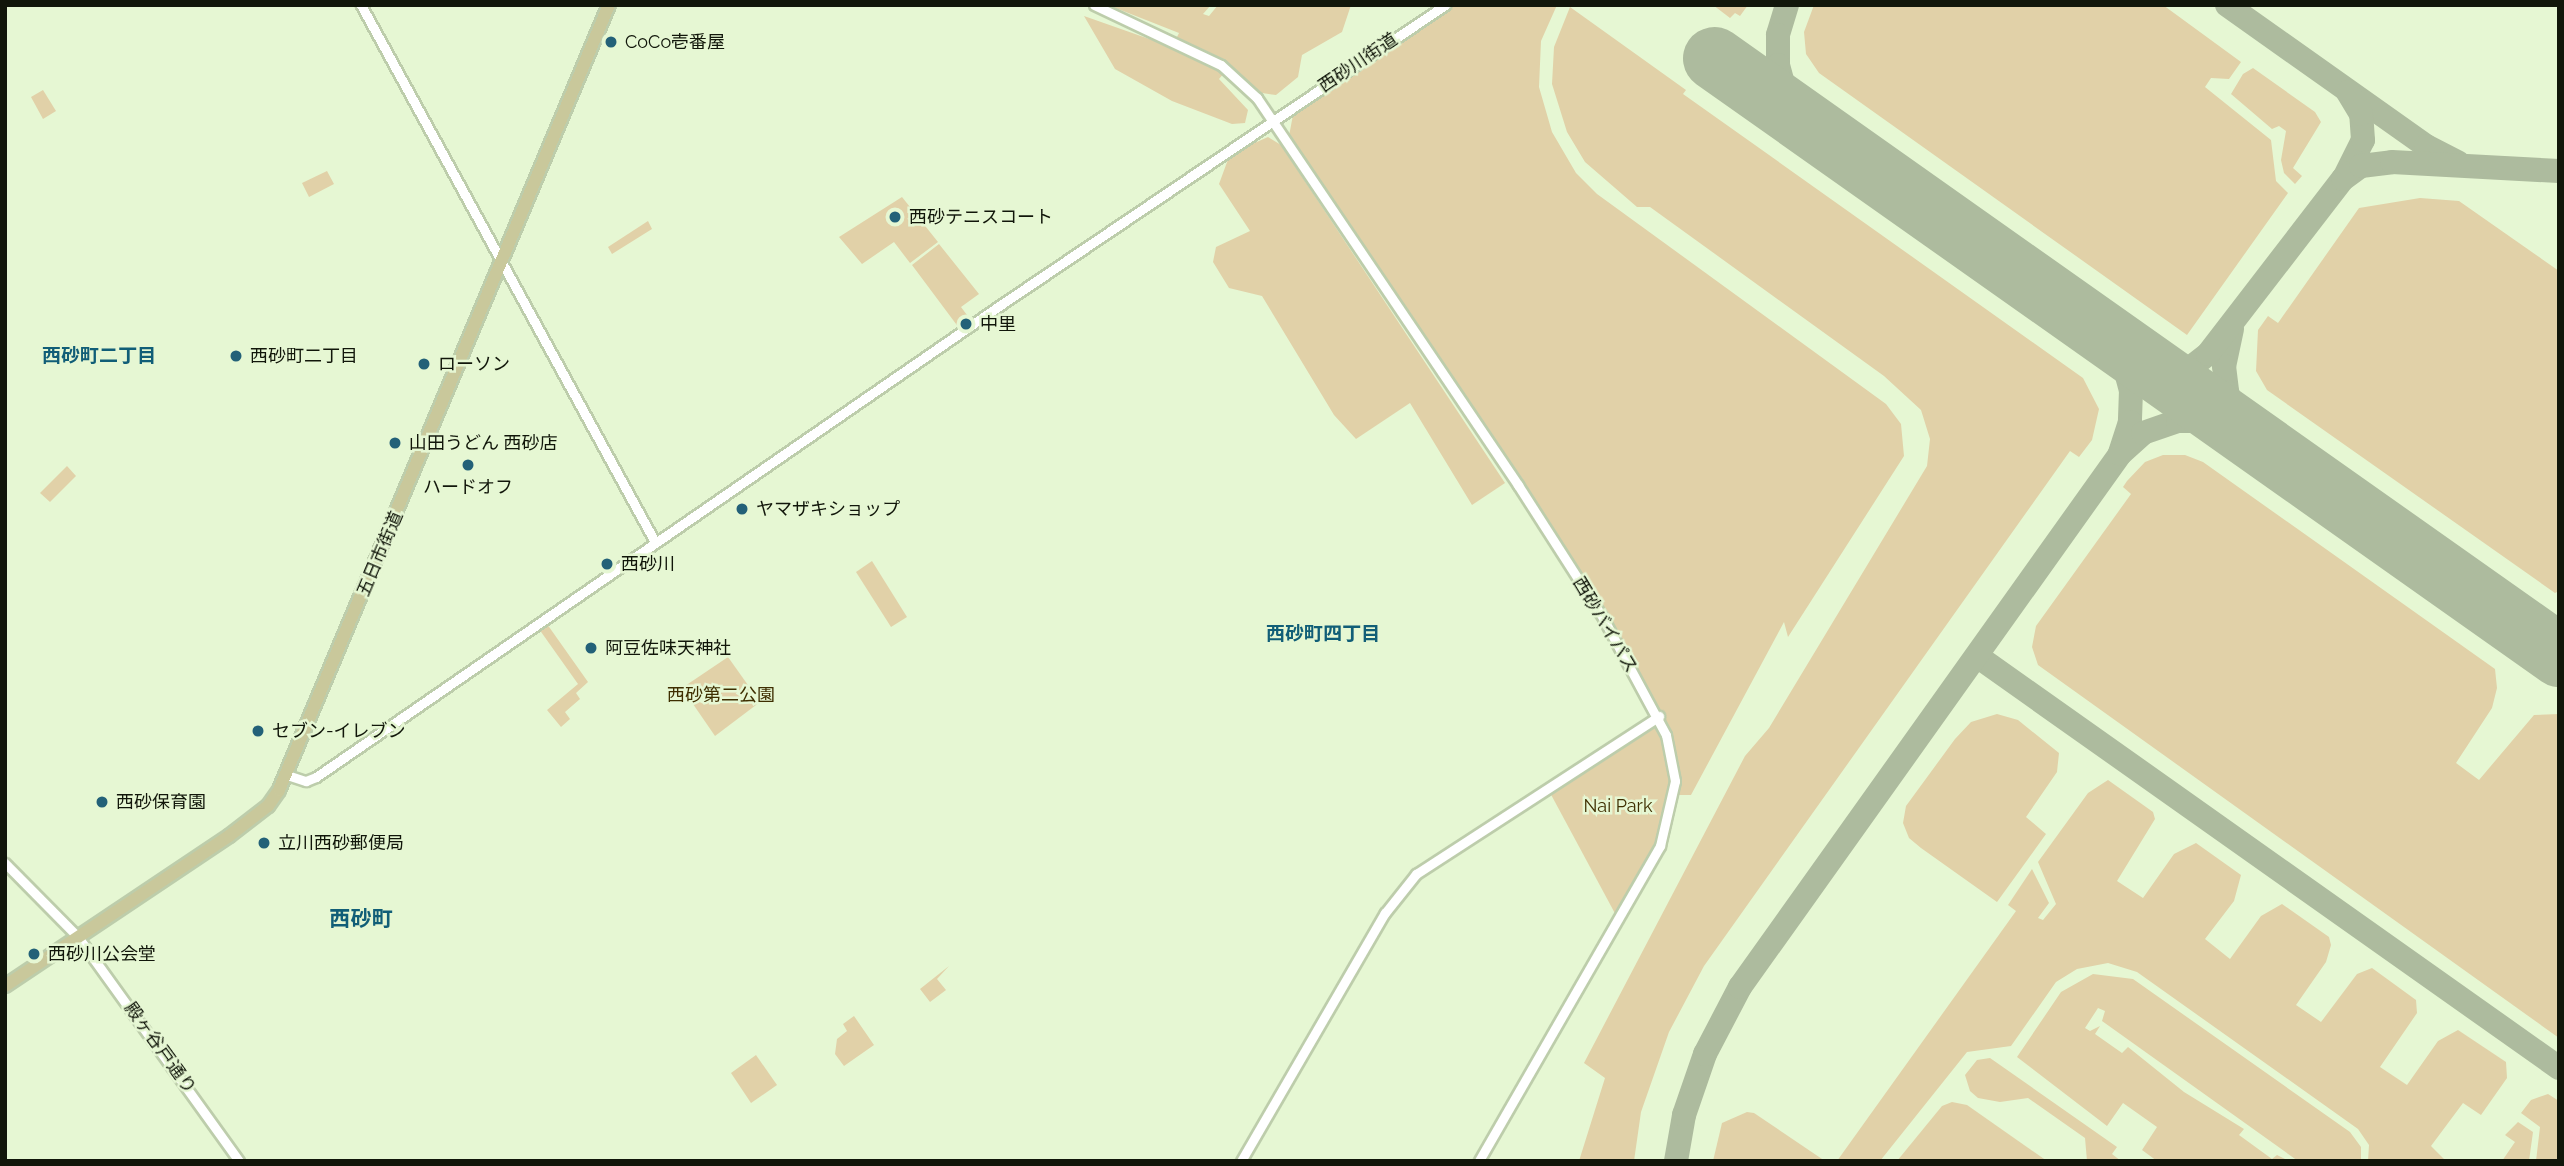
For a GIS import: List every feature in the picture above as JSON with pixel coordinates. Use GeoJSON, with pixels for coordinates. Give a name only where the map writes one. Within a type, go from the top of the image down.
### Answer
{"type":"FeatureCollection","features":[{"type":"Feature","properties":{"kind":"main road","name":"五日市街道"},"geometry":{"type":"LineString","coordinates":[[5,986],[262,811],[287,775],[609,5]]}},
{"type":"Feature","properties":{"kind":"street"},"geometry":{"type":"LineString","coordinates":[[360,5],[655,542]]}},
{"type":"Feature","properties":{"kind":"street","name":"西砂バイパス"},"geometry":{"type":"LineString","coordinates":[[1094,5],[1221,65],[1257,97],[1518,485],[1659,716],[1675,781],[1669,825],[1660,846],[1479,1161]]}},
{"type":"Feature","properties":{"kind":"street","name":"西砂川街道"},"geometry":{"type":"LineString","coordinates":[[287,775],[306,781],[316,777],[655,542],[1445,5]]}},
{"type":"Feature","properties":{"kind":"street"},"geometry":{"type":"LineString","coordinates":[[1241,1161],[1385,913],[1416,874],[1659,716]]}},
{"type":"Feature","properties":{"kind":"street","name":"殿ヶ谷戸通り"},"geometry":{"type":"LineString","coordinates":[[5,863],[78,937],[239,1161]]}},
{"type":"Feature","properties":{"kind":"green space"},"geometry":{"type":"Polygon","coordinates":[[[1108,5],[1211,5],[1203,14],[1209,16],[1218,5],[1351,5],[1342,32],[1302,55],[1298,77],[1276,95],[1262,93],[1230,66],[1219,79],[1248,110],[1245,123],[1232,124],[1172,101],[1115,69],[1084,16],[1172,47],[1179,33],[1108,5]]]}},
{"type":"Feature","properties":{"kind":"green space"},"geometry":{"type":"Polygon","coordinates":[[[1452,5],[1557,5],[1541,41],[1539,87],[1552,132],[1576,173],[1597,194],[1886,404],[1901,424],[1904,456],[1788,637],[1784,622],[1691,795],[1678,795],[1679,765],[1670,728],[1607,615],[1289,136],[1293,115],[1452,5]]]}},
{"type":"Feature","properties":{"kind":"green space"},"geometry":{"type":"Polygon","coordinates":[[[1713,5],[1748,5],[1740,16],[1735,13],[1730,18],[1713,5]]]}},
{"type":"Feature","properties":{"kind":"green space"},"geometry":{"type":"Polygon","coordinates":[[[1814,5],[2163,5],[2241,62],[2229,79],[2211,78],[2205,87],[2271,140],[2276,181],[2288,193],[2187,335],[1819,73],[1806,54],[1804,32],[1814,5]]]}},
{"type":"Feature","properties":{"kind":"green space"},"geometry":{"type":"Polygon","coordinates":[[[1570,7],[1686,90],[1683,94],[2083,378],[2099,409],[2092,440],[2079,457],[2070,451],[1704,966],[1669,1032],[1641,1112],[1634,1161],[1579,1161],[1605,1078],[1584,1063],[1745,756],[1769,728],[1927,466],[1930,439],[1921,410],[1884,376],[1650,207],[1637,207],[1585,162],[1567,132],[1552,84],[1554,47],[1570,7]]]}},
{"type":"Feature","properties":{"kind":"green space"},"geometry":{"type":"Polygon","coordinates":[[[2253,68],[2315,112],[2321,122],[2293,168],[2302,176],[2295,184],[2284,173],[2281,160],[2286,131],[2279,126],[2272,129],[2231,94],[2243,74],[2253,68]]]}},
{"type":"Feature","properties":{"kind":"green space"},"geometry":{"type":"Polygon","coordinates":[[[43,90],[56,111],[43,119],[31,97],[43,90]]]}},
{"type":"Feature","properties":{"kind":"green space"},"geometry":{"type":"Polygon","coordinates":[[[1268,137],[1281,145],[1505,483],[1472,505],[1410,403],[1356,439],[1334,415],[1262,296],[1229,288],[1213,262],[1216,247],[1250,231],[1219,184],[1230,154],[1268,137]]]}},
{"type":"Feature","properties":{"kind":"green space"},"geometry":{"type":"Polygon","coordinates":[[[327,171],[334,184],[309,197],[302,183],[327,171]]]}},
{"type":"Feature","properties":{"kind":"green space","name":"西砂テニスコート"},"geometry":{"type":"Polygon","coordinates":[[[902,197],[938,242],[910,263],[894,242],[862,264],[839,237],[902,197]]]}},
{"type":"Feature","properties":{"kind":"green space"},"geometry":{"type":"Polygon","coordinates":[[[2420,198],[2459,201],[2559,271],[2559,591],[2555,593],[2267,390],[2256,371],[2258,330],[2268,316],[2278,323],[2359,208],[2420,198]]]}},
{"type":"Feature","properties":{"kind":"green space"},"geometry":{"type":"Polygon","coordinates":[[[648,221],[652,229],[612,254],[608,247],[648,221]]]}},
{"type":"Feature","properties":{"kind":"green space"},"geometry":{"type":"Polygon","coordinates":[[[939,244],[979,294],[961,307],[970,319],[959,328],[912,265],[939,244]]]}},
{"type":"Feature","properties":{"kind":"green space"},"geometry":{"type":"Polygon","coordinates":[[[2163,455],[2185,455],[2203,462],[2495,669],[2497,688],[2492,708],[2456,763],[2479,780],[2534,715],[2559,714],[2559,1038],[2038,665],[2032,647],[2036,626],[2131,494],[2123,487],[2127,481],[2145,462],[2163,455]]]}},
{"type":"Feature","properties":{"kind":"green space"},"geometry":{"type":"Polygon","coordinates":[[[67,466],[76,476],[50,502],[40,493],[67,466]]]}},
{"type":"Feature","properties":{"kind":"green space"},"geometry":{"type":"Polygon","coordinates":[[[872,561],[907,617],[891,627],[856,572],[872,561]]]}},
{"type":"Feature","properties":{"kind":"green space"},"geometry":{"type":"Polygon","coordinates":[[[547,624],[588,682],[576,693],[580,699],[565,712],[570,719],[561,727],[547,710],[578,684],[539,629],[547,624]]]}},
{"type":"Feature","properties":{"kind":"green space","name":"西砂第二公園"},"geometry":{"type":"Polygon","coordinates":[[[728,657],[760,702],[715,736],[682,688],[728,657]]]}},
{"type":"Feature","properties":{"kind":"green space"},"geometry":{"type":"Polygon","coordinates":[[[1997,714],[2018,720],[2059,753],[2057,772],[2026,817],[2046,834],[1997,902],[1909,838],[1903,823],[1906,806],[1955,739],[1971,722],[1997,714]]]}},
{"type":"Feature","properties":{"kind":"green space","name":"Nai Park"},"geometry":{"type":"Polygon","coordinates":[[[1659,716],[1675,781],[1669,825],[1618,919],[1548,789],[1659,716]]]}},
{"type":"Feature","properties":{"kind":"green space"},"geometry":{"type":"Polygon","coordinates":[[[2108,780],[2153,812],[2155,819],[2117,881],[2143,898],[2174,854],[2196,843],[2241,875],[2234,901],[2205,939],[2230,959],[2261,916],[2282,904],[2329,937],[2331,945],[2326,962],[2296,1005],[2321,1022],[2357,974],[2372,968],[2416,1000],[2417,1013],[2380,1067],[2407,1085],[2438,1041],[2458,1030],[2506,1062],[2507,1078],[2481,1115],[2463,1103],[2431,1146],[2446,1161],[2368,1161],[2369,1145],[2358,1129],[2137,972],[2108,963],[2077,969],[2056,982],[2011,1046],[1967,1052],[1880,1161],[1837,1161],[2016,911],[2008,905],[2032,869],[2049,903],[2038,918],[2043,920],[2056,904],[2038,862],[2088,793],[2108,780]]]}},
{"type":"Feature","properties":{"kind":"green space"},"geometry":{"type":"Polygon","coordinates":[[[949,966],[937,979],[946,990],[930,1002],[920,989],[949,966]]]}},
{"type":"Feature","properties":{"kind":"green space"},"geometry":{"type":"Polygon","coordinates":[[[2093,974],[2133,979],[2350,1132],[2361,1147],[2361,1159],[2298,1161],[2102,1021],[2105,1011],[2098,1008],[2085,1028],[2090,1031],[2100,1026],[2095,1034],[2122,1053],[2128,1047],[2184,1092],[2244,1129],[2239,1135],[2272,1159],[2277,1155],[2289,1161],[2157,1161],[2142,1150],[2157,1127],[2123,1103],[2107,1126],[2017,1057],[2061,992],[2093,974]]]}},
{"type":"Feature","properties":{"kind":"green space"},"geometry":{"type":"Polygon","coordinates":[[[854,1016],[874,1045],[844,1066],[835,1054],[837,1039],[847,1031],[843,1024],[854,1016]]]}},
{"type":"Feature","properties":{"kind":"green space"},"geometry":{"type":"Polygon","coordinates":[[[756,1055],[777,1085],[751,1103],[731,1073],[756,1055]]]}},
{"type":"Feature","properties":{"kind":"green space"},"geometry":{"type":"Polygon","coordinates":[[[1990,1058],[2117,1147],[2112,1154],[2121,1161],[2087,1161],[2085,1138],[2028,1098],[2000,1102],[1978,1098],[1970,1091],[1965,1075],[1977,1060],[1990,1058]]]}},
{"type":"Feature","properties":{"kind":"green space"},"geometry":{"type":"Polygon","coordinates":[[[2548,1094],[2559,1101],[2559,1161],[2536,1161],[2540,1127],[2521,1113],[2531,1100],[2548,1094]]]}},
{"type":"Feature","properties":{"kind":"green space"},"geometry":{"type":"Polygon","coordinates":[[[1952,1102],[1967,1105],[2047,1161],[1897,1161],[1942,1106],[1952,1102]]]}},
{"type":"Feature","properties":{"kind":"green space"},"geometry":{"type":"Polygon","coordinates":[[[1747,1112],[1754,1113],[1825,1161],[1713,1161],[1722,1123],[1747,1112]]]}},
{"type":"Feature","properties":{"kind":"green space"},"geometry":{"type":"Polygon","coordinates":[[[2518,1122],[2533,1132],[2529,1161],[2502,1161],[2515,1142],[2505,1135],[2518,1122]]]}},
{"type":"Feature","properties":{"kind":"taxiway"},"geometry":{"type":"LineString","coordinates":[[1787,5],[1778,35],[1778,65],[1786,94],[1812,126]]}},
{"type":"Feature","properties":{"kind":"taxiway"},"geometry":{"type":"LineString","coordinates":[[2227,5],[2426,146],[2458,162]]}},
{"type":"Feature","properties":{"kind":"taxiway"},"geometry":{"type":"LineString","coordinates":[[2345,176],[2363,140],[2361,114],[2348,92]]}},
{"type":"Feature","properties":{"kind":"taxiway"},"geometry":{"type":"LineString","coordinates":[[2164,375],[2185,372],[2208,354],[2343,179],[2361,166],[2392,162],[2559,171]]}},
{"type":"Feature","properties":{"kind":"taxiway"},"geometry":{"type":"LineString","coordinates":[[2232,329],[2224,366],[2227,392],[2236,415],[2259,443]]}},
{"type":"Feature","properties":{"kind":"taxiway"},"geometry":{"type":"LineString","coordinates":[[2100,330],[2123,361],[2131,390],[2130,422],[2120,453]]}},
{"type":"Feature","properties":{"kind":"taxiway"},"geometry":{"type":"LineString","coordinates":[[1676,1161],[1684,1115],[1705,1054],[1740,987],[2120,454],[2143,433],[2178,421],[2212,421],[2240,430]]}},
{"type":"Feature","properties":{"kind":"taxiway"},"geometry":{"type":"LineString","coordinates":[[1977,656],[2559,1068]]}},
{"type":"Feature","properties":{"kind":"runway"},"geometry":{"type":"LineString","coordinates":[[1714,58],[2559,655]]}},
{"type":"Feature","properties":{"kind":"place","name":"CoCo壱番屋"},"geometry":{"type":"Point","coordinates":[611,42]}},
{"type":"Feature","properties":{"kind":"place","name":"西砂テニスコート"},"geometry":{"type":"Point","coordinates":[895,217]}},
{"type":"Feature","properties":{"kind":"place","name":"中里"},"geometry":{"type":"Point","coordinates":[966,324]}},
{"type":"Feature","properties":{"kind":"place","name":"西砂町二丁目"},"geometry":{"type":"Point","coordinates":[236,356]}},
{"type":"Feature","properties":{"kind":"place","name":"ローソン"},"geometry":{"type":"Point","coordinates":[424,364]}},
{"type":"Feature","properties":{"kind":"place","name":"山田うどん 西砂店"},"geometry":{"type":"Point","coordinates":[395,443]}},
{"type":"Feature","properties":{"kind":"place","name":"ハードオフ"},"geometry":{"type":"Point","coordinates":[468,465]}},
{"type":"Feature","properties":{"kind":"place","name":"ヤマザキショップ"},"geometry":{"type":"Point","coordinates":[742,509]}},
{"type":"Feature","properties":{"kind":"place","name":"西砂川"},"geometry":{"type":"Point","coordinates":[607,564]}},
{"type":"Feature","properties":{"kind":"place","name":"阿豆佐味天神社"},"geometry":{"type":"Point","coordinates":[591,648]}},
{"type":"Feature","properties":{"kind":"place","name":"セブン-イレブン"},"geometry":{"type":"Point","coordinates":[258,731]}},
{"type":"Feature","properties":{"kind":"place","name":"西砂保育園"},"geometry":{"type":"Point","coordinates":[102,802]}},
{"type":"Feature","properties":{"kind":"place","name":"立川西砂郵便局"},"geometry":{"type":"Point","coordinates":[264,843]}},
{"type":"Feature","properties":{"kind":"place","name":"西砂川公会堂"},"geometry":{"type":"Point","coordinates":[34,954]}},
{"type":"Feature","properties":{"kind":"district","name":"西砂町二丁目"},"geometry":{"type":"Point","coordinates":[99,356]}},
{"type":"Feature","properties":{"kind":"district","name":"西砂町四丁目"},"geometry":{"type":"Point","coordinates":[1323,634]}},
{"type":"Feature","properties":{"kind":"district","name":"西砂町"},"geometry":{"type":"Point","coordinates":[361,919]}}]}
